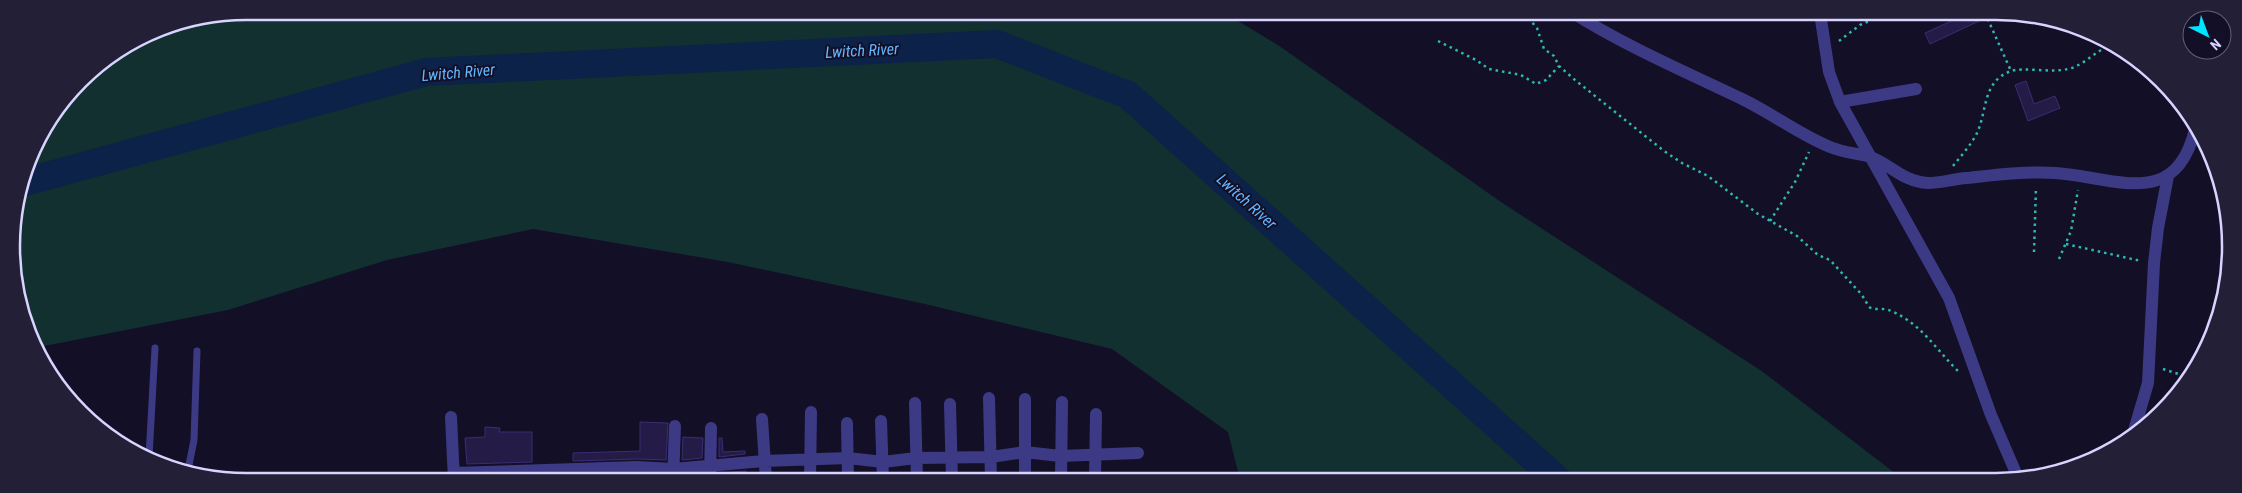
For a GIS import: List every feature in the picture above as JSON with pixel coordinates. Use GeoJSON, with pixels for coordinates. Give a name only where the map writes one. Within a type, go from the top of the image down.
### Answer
{"type":"FeatureCollection","features":[{"type":"Feature","properties":{"kind":"street"},"geometry":{"type":"LineString","coordinates":[[1584,20],[1622,43],[1748,102],[1814,140],[1844,152],[1870,157],[1901,175],[1916,181],[1929,183],[2036,173],[2077,176],[2107,182],[2136,184],[2151,182],[2168,176],[2179,165],[2193,135]]}},
{"type":"Feature","properties":{"kind":"street"},"geometry":{"type":"LineString","coordinates":[[1821,20],[1824,52],[1840,102],[1948,298],[2015,472]]}},
{"type":"Feature","properties":{"kind":"street"},"geometry":{"type":"LineString","coordinates":[[1840,102],[1916,89]]}},
{"type":"Feature","properties":{"kind":"street"},"geometry":{"type":"LineString","coordinates":[[2137,423],[2143,405],[2150,365],[2154,263],[2158,228],[2168,176]]}},
{"type":"Feature","properties":{"kind":"street"},"geometry":{"type":"LineString","coordinates":[[989,398],[991,473]]}},
{"type":"Feature","properties":{"kind":"street"},"geometry":{"type":"LineString","coordinates":[[1025,399],[1025,473]]}},
{"type":"Feature","properties":{"kind":"street"},"geometry":{"type":"LineString","coordinates":[[1061,473],[1062,402]]}},
{"type":"Feature","properties":{"kind":"street"},"geometry":{"type":"LineString","coordinates":[[915,403],[917,473]]}},
{"type":"Feature","properties":{"kind":"street"},"geometry":{"type":"LineString","coordinates":[[950,404],[952,473]]}},
{"type":"Feature","properties":{"kind":"street"},"geometry":{"type":"LineString","coordinates":[[810,473],[811,412]]}},
{"type":"Feature","properties":{"kind":"street"},"geometry":{"type":"LineString","coordinates":[[1095,473],[1096,414]]}},
{"type":"Feature","properties":{"kind":"street"},"geometry":{"type":"LineString","coordinates":[[451,417],[454,473]]}},
{"type":"Feature","properties":{"kind":"street"},"geometry":{"type":"LineString","coordinates":[[762,419],[765,473]]}},
{"type":"Feature","properties":{"kind":"street"},"geometry":{"type":"LineString","coordinates":[[881,421],[883,473]]}},
{"type":"Feature","properties":{"kind":"street"},"geometry":{"type":"LineString","coordinates":[[847,424],[848,473]]}},
{"type":"Feature","properties":{"kind":"street"},"geometry":{"type":"LineString","coordinates":[[673,473],[675,426]]}},
{"type":"Feature","properties":{"kind":"street"},"geometry":{"type":"LineString","coordinates":[[711,428],[711,473]]}},
{"type":"Feature","properties":{"kind":"street"},"geometry":{"type":"LineString","coordinates":[[715,473],[764,461],[848,458],[883,462],[916,458],[991,457],[1025,452],[1060,456],[1095,453],[1138,453]]}},
{"type":"Feature","properties":{"kind":"street"},"geometry":{"type":"LineString","coordinates":[[527,473],[637,467],[668,473]]}},
{"type":"Feature","properties":{"kind":"lane"},"geometry":{"type":"LineString","coordinates":[[149,451],[155,348]]}},
{"type":"Feature","properties":{"kind":"lane"},"geometry":{"type":"LineString","coordinates":[[189,465],[194,440],[197,351]]}},
{"type":"Feature","properties":{"kind":"path"},"geometry":{"type":"LineString","coordinates":[[1530,20],[1537,28],[1544,49],[1554,56],[1560,66],[1575,80],[1664,151],[1682,163],[1708,176],[1770,221],[1796,236],[1818,255],[1835,263],[1862,294],[1870,308],[1890,310],[1907,320],[1930,338],[1959,372],[1966,376],[1978,378]]}},
{"type":"Feature","properties":{"kind":"path"},"geometry":{"type":"LineString","coordinates":[[1824,52],[1860,25],[1871,20]]}},
{"type":"Feature","properties":{"kind":"path"},"geometry":{"type":"LineString","coordinates":[[1988,20],[2011,71]]}},
{"type":"Feature","properties":{"kind":"path"},"geometry":{"type":"LineString","coordinates":[[1438,41],[1476,60],[1489,69],[1521,75],[1536,84],[1546,80],[1560,66]]}},
{"type":"Feature","properties":{"kind":"path"},"geometry":{"type":"LineString","coordinates":[[1941,181],[1976,135],[1986,97],[1992,85],[2000,77],[2011,71],[2069,69],[2104,48]]}},
{"type":"Feature","properties":{"kind":"path"},"geometry":{"type":"LineString","coordinates":[[1770,221],[1795,182],[1814,140]]}},
{"type":"Feature","properties":{"kind":"path"},"geometry":{"type":"LineString","coordinates":[[2034,252],[2036,173]]}},
{"type":"Feature","properties":{"kind":"path"},"geometry":{"type":"LineString","coordinates":[[2060,259],[2075,215],[2077,176]]}},
{"type":"Feature","properties":{"kind":"path"},"geometry":{"type":"LineString","coordinates":[[2066,244],[2154,263]]}},
{"type":"Feature","properties":{"kind":"path"},"geometry":{"type":"LineString","coordinates":[[2150,365],[2182,374]]}},
{"type":"Feature","properties":{"kind":"green space"},"geometry":{"type":"Polygon","coordinates":[[[232,20],[1236,20],[1278,45],[1501,202],[1763,372],[1895,473],[1238,473],[1228,432],[1112,349],[925,304],[728,262],[533,229],[387,260],[228,310],[43,346],[24,291],[20,261],[20,232],[24,202],[37,160],[50,133],[76,97],[97,76],[133,50],[174,32],[202,24],[232,20]]]}},
{"type":"Feature","properties":{"kind":"building"},"geometry":{"type":"Polygon","coordinates":[[[1954,20],[1981,20],[1930,44],[1925,33],[1954,20]]]}},
{"type":"Feature","properties":{"kind":"building"},"geometry":{"type":"Polygon","coordinates":[[[2026,81],[2034,104],[2055,96],[2060,108],[2028,121],[2015,85],[2026,81]]]}},
{"type":"Feature","properties":{"kind":"building"},"geometry":{"type":"Polygon","coordinates":[[[640,422],[668,423],[666,460],[573,461],[573,453],[640,451],[640,422]]]}},
{"type":"Feature","properties":{"kind":"building"},"geometry":{"type":"Polygon","coordinates":[[[485,427],[500,428],[499,432],[532,432],[532,462],[467,464],[465,438],[485,437],[485,427]]]}},
{"type":"Feature","properties":{"kind":"building"},"geometry":{"type":"Polygon","coordinates":[[[683,437],[703,438],[702,458],[682,460],[683,437]]]}},
{"type":"Feature","properties":{"kind":"building"},"geometry":{"type":"Polygon","coordinates":[[[719,438],[722,438],[723,452],[745,451],[745,454],[719,457],[719,438]]]}},
{"type":"Feature","properties":{"kind":"building"},"geometry":{"type":"Polygon","coordinates":[[[746,471],[746,473],[718,473],[746,471]]]}},
{"type":"Feature","properties":{"kind":"waterway","name":"Lwitch River"},"geometry":{"type":"LineString","coordinates":[[30,181],[426,72],[997,44],[1128,95],[1550,473]]}}]}
